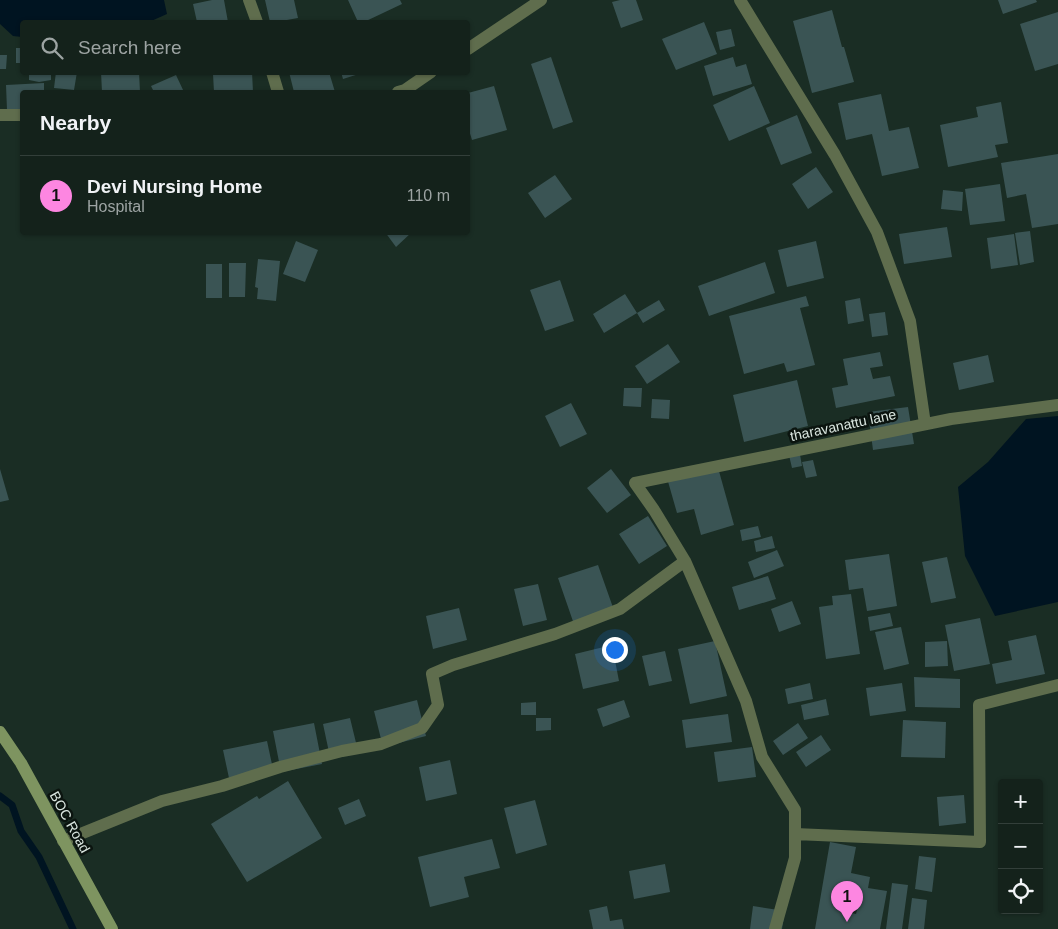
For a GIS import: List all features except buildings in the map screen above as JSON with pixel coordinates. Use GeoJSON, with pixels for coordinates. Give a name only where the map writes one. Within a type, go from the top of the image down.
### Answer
{"type":"FeatureCollection","features":[{"type":"Feature","properties":{"kind":"street"},"geometry":{"type":"LineString","coordinates":[[249,0],[255,20]]}},
{"type":"Feature","properties":{"kind":"street"},"geometry":{"type":"LineString","coordinates":[[470,48],[541,0]]}},
{"type":"Feature","properties":{"kind":"street"},"geometry":{"type":"LineString","coordinates":[[740,0],[835,155],[877,232],[910,321],[925,424]]}},
{"type":"Feature","properties":{"kind":"street"},"geometry":{"type":"LineString","coordinates":[[273,75],[277,90]]}},
{"type":"Feature","properties":{"kind":"street"},"geometry":{"type":"LineString","coordinates":[[405,90],[427,75]]}},
{"type":"Feature","properties":{"kind":"street"},"geometry":{"type":"LineString","coordinates":[[0,115],[20,116]]}},
{"type":"Feature","properties":{"kind":"street","name":"tharavanattu lane"},"geometry":{"type":"LineString","coordinates":[[685,561],[635,483],[952,418],[1058,405]]}},
{"type":"Feature","properties":{"kind":"street"},"geometry":{"type":"LineString","coordinates":[[64,841],[162,801],[222,786],[280,767],[333,753],[381,744],[422,728],[438,706],[432,674],[453,665],[555,634],[620,609],[685,561],[746,701],[762,757],[795,810],[795,858],[775,929]]}},
{"type":"Feature","properties":{"kind":"street"},"geometry":{"type":"LineString","coordinates":[[795,834],[980,842],[980,704],[1058,685]]}},
{"type":"Feature","properties":{"kind":"street","name":"BOC Road"},"geometry":{"type":"LineString","coordinates":[[0,732],[21,763],[112,929]]}},
{"type":"Feature","properties":{"kind":"water"},"geometry":{"type":"Polygon","coordinates":[[[0,0],[164,0],[167,14],[154,20],[20,20],[20,37],[13,36],[0,24],[0,0]]]}},
{"type":"Feature","properties":{"kind":"water"},"geometry":{"type":"Polygon","coordinates":[[[1058,416],[1058,602],[995,616],[965,556],[958,487],[988,462],[1026,419],[1058,416]]]}},
{"type":"Feature","properties":{"kind":"waterway"},"geometry":{"type":"LineString","coordinates":[[0,796],[12,805],[21,831],[39,857],[73,929]]}},
{"type":"Feature","properties":{"kind":"place","name":"Devi Nursing Home"},"geometry":{"type":"Point","coordinates":[847,922]}}]}
